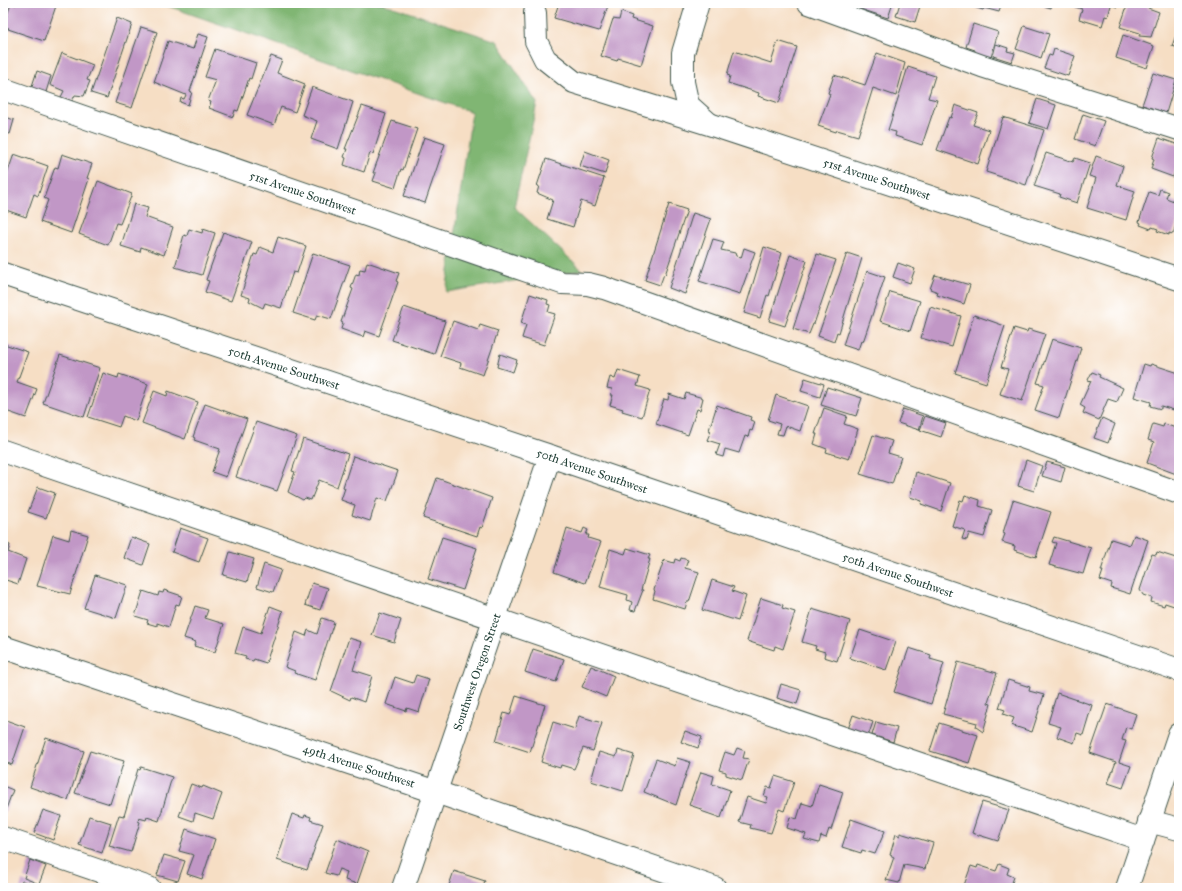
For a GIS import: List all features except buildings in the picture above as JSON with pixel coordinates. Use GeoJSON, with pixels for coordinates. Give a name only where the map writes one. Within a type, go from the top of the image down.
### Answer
{"type":"FeatureCollection","features":[{"type":"Feature","properties":{"kind":"street"},"geometry":{"type":"LineString","coordinates":[[698,3],[683,53],[684,82],[688,105],[708,124]]}},
{"type":"Feature","properties":{"kind":"street"},"geometry":{"type":"LineString","coordinates":[[809,3],[982,66],[1179,129]]}},
{"type":"Feature","properties":{"kind":"street","name":"51st Avenue Southwest"},"geometry":{"type":"LineString","coordinates":[[535,13],[536,41],[545,59],[574,82],[708,124],[1179,279]]}},
{"type":"Feature","properties":{"kind":"street","name":"51st Avenue Southwest"},"geometry":{"type":"LineString","coordinates":[[3,89],[562,283],[588,284],[604,288],[1179,493]]}},
{"type":"Feature","properties":{"kind":"street","name":"50th Avenue Southwest"},"geometry":{"type":"LineString","coordinates":[[3,274],[550,456],[1179,670]]}},
{"type":"Feature","properties":{"kind":"street"},"geometry":{"type":"LineString","coordinates":[[3,451],[495,619],[1146,831],[1179,830]]}},
{"type":"Feature","properties":{"kind":"street","name":"Southwest Oregon Street"},"geometry":{"type":"LineString","coordinates":[[403,888],[550,456]]}},
{"type":"Feature","properties":{"kind":"street","name":"49th Avenue Southwest"},"geometry":{"type":"LineString","coordinates":[[3,647],[436,792],[715,888]]}},
{"type":"Feature","properties":{"kind":"street"},"geometry":{"type":"LineString","coordinates":[[1127,888],[1179,734]]}},
{"type":"Feature","properties":{"kind":"street"},"geometry":{"type":"LineString","coordinates":[[3,838],[149,888]]}},
{"type":"Feature","properties":{"kind":"green space"},"geometry":{"type":"Polygon","coordinates":[[[159,3],[381,3],[497,41],[537,103],[514,207],[582,270],[446,292],[472,112],[159,3]]]}}]}
